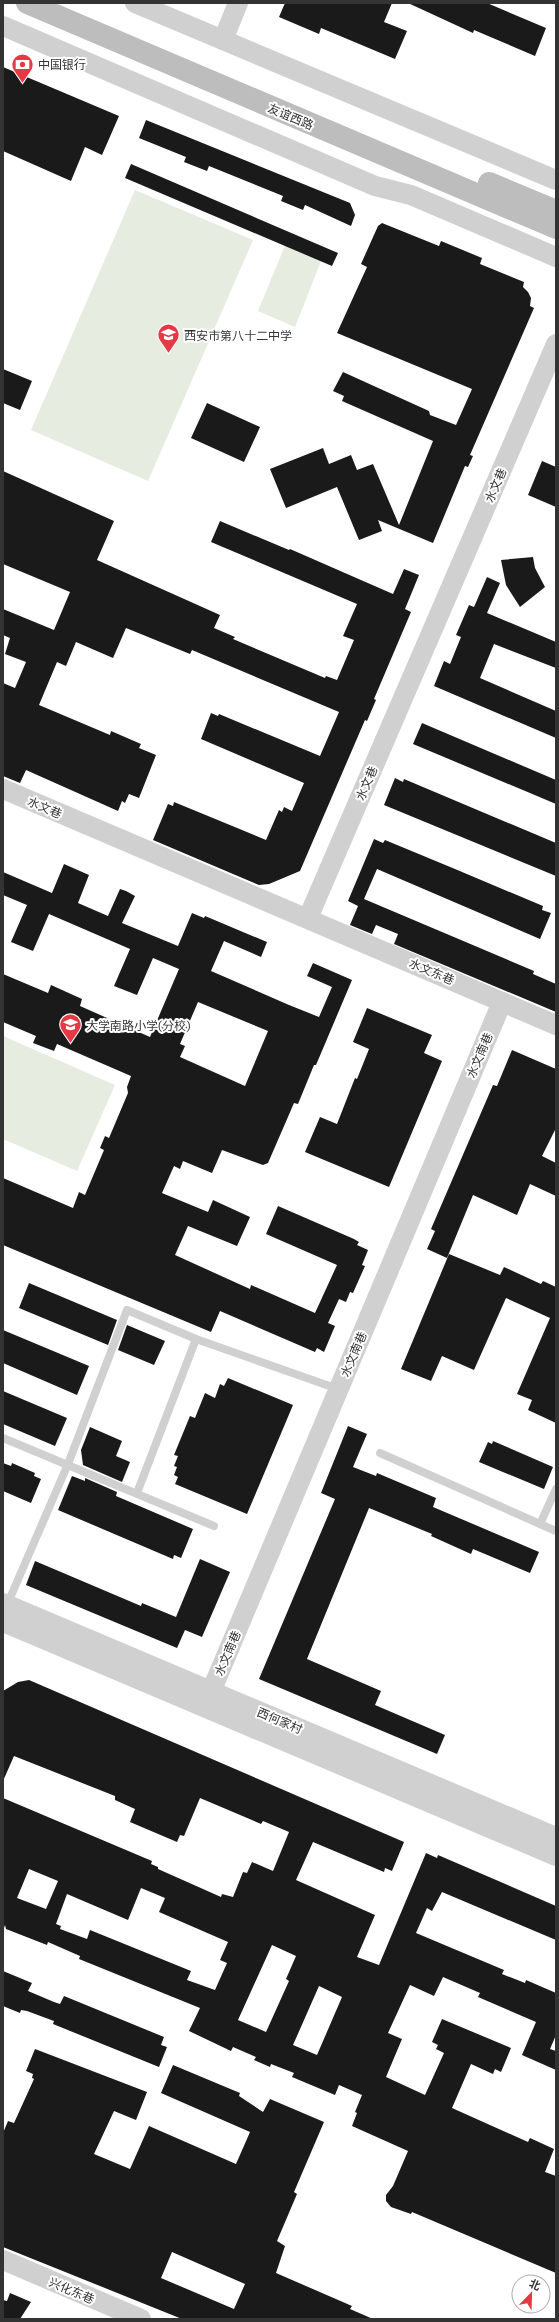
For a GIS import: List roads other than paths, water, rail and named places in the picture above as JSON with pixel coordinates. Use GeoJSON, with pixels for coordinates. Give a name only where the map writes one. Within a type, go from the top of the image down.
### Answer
{"type":"FeatureCollection","features":[{"type":"Feature","properties":{"kind":"main road","name":"友谊西路"},"geometry":{"type":"LineString","coordinates":[[27,3],[556,228]]}},
{"type":"Feature","properties":{"kind":"main road","name":"友谊西路"},"geometry":{"type":"LineString","coordinates":[[64,3],[556,211]]}},
{"type":"Feature","properties":{"kind":"street"},"geometry":{"type":"LineString","coordinates":[[135,3],[556,180]]}},
{"type":"Feature","properties":{"kind":"street"},"geometry":{"type":"LineString","coordinates":[[223,40],[238,3]]}},
{"type":"Feature","properties":{"kind":"street"},"geometry":{"type":"LineString","coordinates":[[3,26],[375,186],[411,195],[556,257]]}},
{"type":"Feature","properties":{"kind":"street","name":"水文巷"},"geometry":{"type":"LineString","coordinates":[[3,789],[308,918],[556,344]]}},
{"type":"Feature","properties":{"kind":"street","name":"水文东巷"},"geometry":{"type":"LineString","coordinates":[[308,918],[556,1025]]}},
{"type":"Feature","properties":{"kind":"street","name":"水文南巷"},"geometry":{"type":"LineString","coordinates":[[208,1699],[502,1002]]}},
{"type":"Feature","properties":{"kind":"street","name":"西何家村"},"geometry":{"type":"LineString","coordinates":[[4,1611],[208,1699],[556,1856]]}},
{"type":"Feature","properties":{"kind":"street","name":"西何家村"},"geometry":{"type":"LineString","coordinates":[[208,1699],[556,1837]]}},
{"type":"Feature","properties":{"kind":"street","name":"兴化东巷"},"geometry":{"type":"LineString","coordinates":[[3,2260],[141,2319]]}},
{"type":"Feature","properties":{"kind":"lane"},"geometry":{"type":"LineString","coordinates":[[4,1611],[68,1464],[127,1310],[196,1339],[338,1389]]}},
{"type":"Feature","properties":{"kind":"lane"},"geometry":{"type":"LineString","coordinates":[[136,1493],[196,1339]]}},
{"type":"Feature","properties":{"kind":"lane"},"geometry":{"type":"LineString","coordinates":[[3,1438],[214,1526]]}},
{"type":"Feature","properties":{"kind":"lane"},"geometry":{"type":"LineString","coordinates":[[380,1453],[556,1531]]}},
{"type":"Feature","properties":{"kind":"lane"},"geometry":{"type":"LineString","coordinates":[[540,1524],[556,1489]]}},
{"type":"Feature","properties":{"kind":"place","name":"中国银行"},"geometry":{"type":"Point","coordinates":[23,84]}},
{"type":"Feature","properties":{"kind":"place","name":"西安市第八十二中学"},"geometry":{"type":"Point","coordinates":[169,354]}},
{"type":"Feature","properties":{"kind":"place","name":"大学南路小学(分校)"},"geometry":{"type":"Point","coordinates":[71,1044]}}]}
